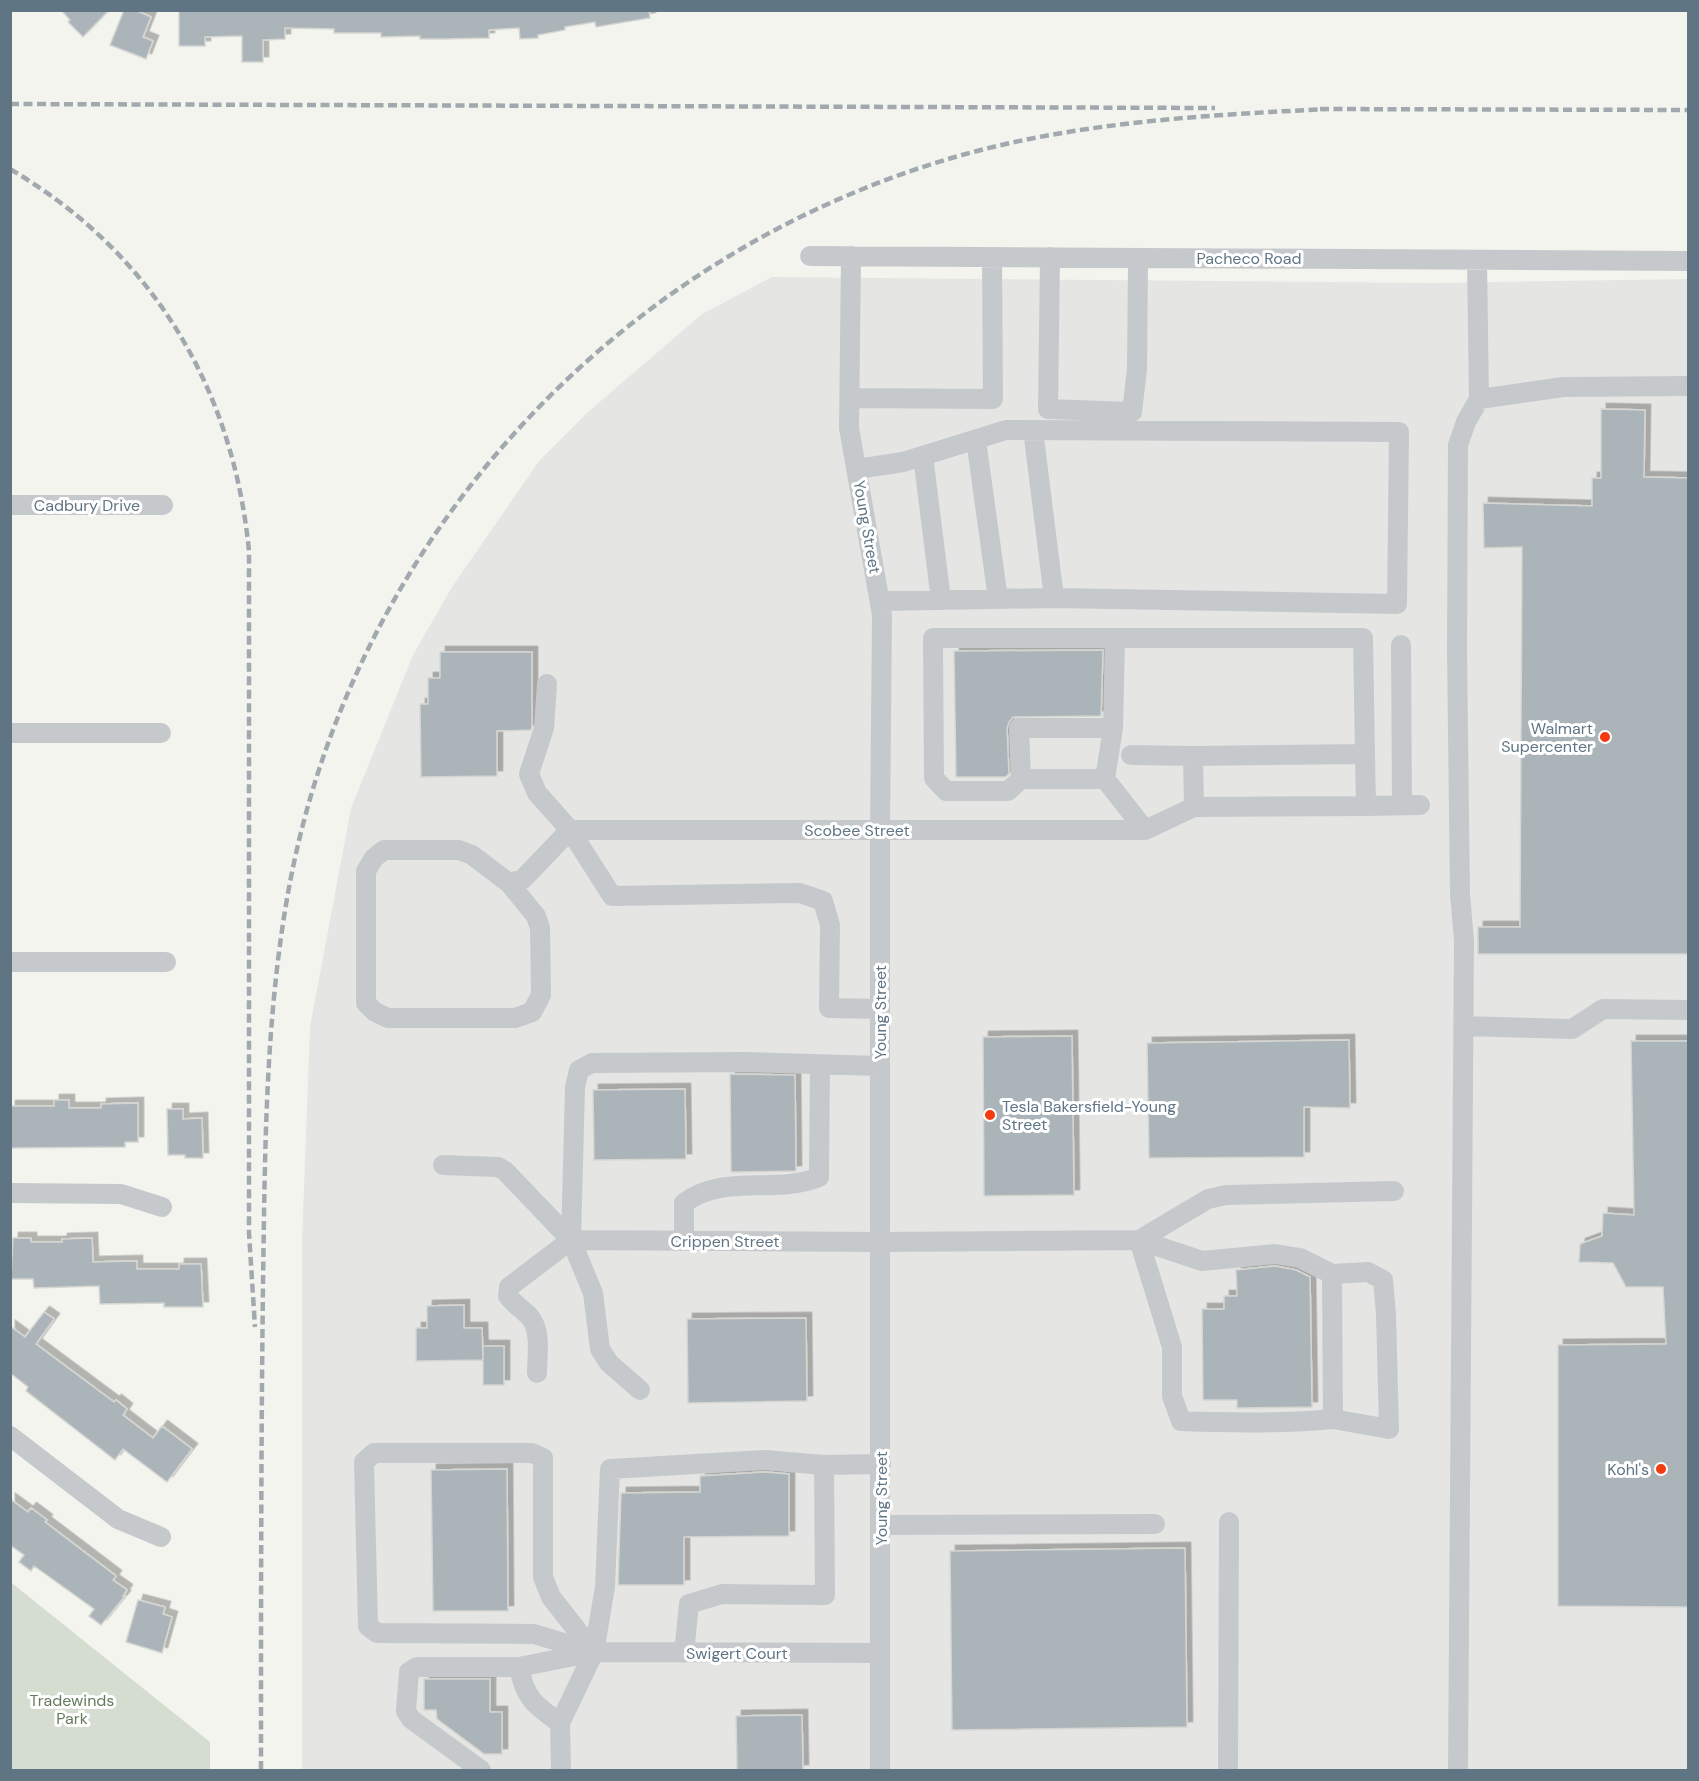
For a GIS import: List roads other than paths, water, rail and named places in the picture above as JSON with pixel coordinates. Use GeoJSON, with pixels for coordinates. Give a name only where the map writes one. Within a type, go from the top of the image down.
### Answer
{"type":"FeatureCollection","features":[{"type":"Feature","properties":{"kind":"street","name":"Pacheco Road"},"geometry":{"type":"LineString","coordinates":[[810,255],[1689,261]]}},
{"type":"Feature","properties":{"kind":"street","name":"Young Street"},"geometry":{"type":"LineString","coordinates":[[851,256],[849,428],[882,615],[880,1770]]}},
{"type":"Feature","properties":{"kind":"street"},"geometry":{"type":"LineString","coordinates":[[850,398],[993,399],[992,257]]}},
{"type":"Feature","properties":{"kind":"street"},"geometry":{"type":"LineString","coordinates":[[1050,257],[1048,409],[1132,412],[1137,369],[1138,258]]}},
{"type":"Feature","properties":{"kind":"street"},"geometry":{"type":"LineString","coordinates":[[1458,1770],[1464,941],[1460,894],[1457,651],[1458,445],[1466,422],[1479,399],[1478,260]]}},
{"type":"Feature","properties":{"kind":"street"},"geometry":{"type":"LineString","coordinates":[[1479,399],[1563,387],[1689,386]]}},
{"type":"Feature","properties":{"kind":"street"},"geometry":{"type":"LineString","coordinates":[[856,469],[903,462],[1006,430],[1399,432],[1397,604],[1054,598],[880,602]]}},
{"type":"Feature","properties":{"kind":"street"},"geometry":{"type":"LineString","coordinates":[[1033,430],[1054,598]]}},
{"type":"Feature","properties":{"kind":"street"},"geometry":{"type":"LineString","coordinates":[[976,440],[998,599]]}},
{"type":"Feature","properties":{"kind":"street"},"geometry":{"type":"LineString","coordinates":[[923,456],[941,600]]}},
{"type":"Feature","properties":{"kind":"street","name":"Cadbury Drive"},"geometry":{"type":"LineString","coordinates":[[10,505],[163,506]]}},
{"type":"Feature","properties":{"kind":"street"},"geometry":{"type":"LineString","coordinates":[[1105,779],[1021,779],[1008,791],[946,791],[934,778],[933,638],[1363,638],[1366,806]]}},
{"type":"Feature","properties":{"kind":"street"},"geometry":{"type":"LineString","coordinates":[[1115,638],[1113,728],[1105,779],[1144,830],[1194,807],[1411,806],[1401,645]]}},
{"type":"Feature","properties":{"kind":"street"},"geometry":{"type":"LineString","coordinates":[[547,684],[544,728],[529,774],[537,793],[570,830],[612,896],[800,893],[823,901],[830,925],[829,1008],[880,1009]]}},
{"type":"Feature","properties":{"kind":"street"},"geometry":{"type":"LineString","coordinates":[[1021,779],[1019,728],[1113,728]]}},
{"type":"Feature","properties":{"kind":"street"},"geometry":{"type":"LineString","coordinates":[[10,734],[161,733]]}},
{"type":"Feature","properties":{"kind":"street"},"geometry":{"type":"LineString","coordinates":[[1131,755],[1365,754]]}},
{"type":"Feature","properties":{"kind":"street"},"geometry":{"type":"LineString","coordinates":[[1193,756],[1194,807]]}},
{"type":"Feature","properties":{"kind":"street"},"geometry":{"type":"LineString","coordinates":[[509,883],[523,879],[570,830]]}},
{"type":"Feature","properties":{"kind":"street","name":"Scobee Street"},"geometry":{"type":"LineString","coordinates":[[570,830],[1144,830]]}},
{"type":"Feature","properties":{"kind":"street"},"geometry":{"type":"LineString","coordinates":[[384,850],[459,850],[472,855],[509,883],[536,916],[540,928],[541,994],[532,1012],[515,1018],[388,1018],[375,1012],[366,1003],[366,871],[374,858],[384,850]]}},
{"type":"Feature","properties":{"kind":"street"},"geometry":{"type":"LineString","coordinates":[[10,962],[166,962]]}},
{"type":"Feature","properties":{"kind":"street"},"geometry":{"type":"LineString","coordinates":[[1463,1026],[1572,1029],[1603,1010],[1689,1010]]}},
{"type":"Feature","properties":{"kind":"street"},"geometry":{"type":"LineString","coordinates":[[571,1240],[575,1087],[579,1070],[592,1064],[745,1062],[880,1066]]}},
{"type":"Feature","properties":{"kind":"street"},"geometry":{"type":"LineString","coordinates":[[684,1241],[684,1203],[698,1193],[726,1186],[803,1183],[819,1177],[820,1065]]}},
{"type":"Feature","properties":{"kind":"street"},"geometry":{"type":"LineString","coordinates":[[443,1165],[498,1167],[571,1240],[593,1293],[600,1350],[609,1363],[640,1390]]}},
{"type":"Feature","properties":{"kind":"street"},"geometry":{"type":"LineString","coordinates":[[1139,1240],[1208,1199],[1226,1195],[1394,1191]]}},
{"type":"Feature","properties":{"kind":"street"},"geometry":{"type":"LineString","coordinates":[[10,1193],[121,1194],[162,1207]]}},
{"type":"Feature","properties":{"kind":"street"},"geometry":{"type":"LineString","coordinates":[[537,1373],[537,1337],[534,1325],[531,1318],[508,1296],[509,1287],[571,1240]]}},
{"type":"Feature","properties":{"kind":"street","name":"Crippen Street"},"geometry":{"type":"LineString","coordinates":[[571,1240],[880,1242],[1139,1240]]}},
{"type":"Feature","properties":{"kind":"street"},"geometry":{"type":"LineString","coordinates":[[1139,1240],[1202,1261],[1275,1254],[1300,1258],[1332,1274],[1368,1272],[1383,1280],[1389,1429],[1333,1419],[1225,1423],[1181,1421],[1172,1396],[1172,1347],[1139,1240]]}},
{"type":"Feature","properties":{"kind":"street"},"geometry":{"type":"LineString","coordinates":[[1332,1274],[1333,1419]]}},
{"type":"Feature","properties":{"kind":"street"},"geometry":{"type":"LineString","coordinates":[[10,1436],[118,1519],[161,1537]]}},
{"type":"Feature","properties":{"kind":"street"},"geometry":{"type":"LineString","coordinates":[[374,1453],[532,1453],[543,1458],[543,1577],[551,1597],[594,1652],[534,1634],[377,1633],[368,1626],[364,1462],[374,1453]]}},
{"type":"Feature","properties":{"kind":"street"},"geometry":{"type":"LineString","coordinates":[[561,1770],[560,1723],[594,1652],[605,1587],[610,1469],[765,1460],[824,1465],[881,1464]]}},
{"type":"Feature","properties":{"kind":"street"},"geometry":{"type":"LineString","coordinates":[[684,1653],[688,1604],[722,1594],[825,1595],[824,1465]]}},
{"type":"Feature","properties":{"kind":"street"},"geometry":{"type":"LineString","coordinates":[[1228,1770],[1229,1522]]}},
{"type":"Feature","properties":{"kind":"street"},"geometry":{"type":"LineString","coordinates":[[881,1525],[1155,1524]]}},
{"type":"Feature","properties":{"kind":"street"},"geometry":{"type":"LineString","coordinates":[[481,1770],[411,1719],[406,1711],[409,1672],[417,1666],[519,1667],[594,1652]]}},
{"type":"Feature","properties":{"kind":"street","name":"Swigert Court"},"geometry":{"type":"LineString","coordinates":[[594,1652],[880,1653]]}},
{"type":"Feature","properties":{"kind":"street"},"geometry":{"type":"LineString","coordinates":[[519,1667],[522,1685],[536,1705],[560,1723]]}},
{"type":"Feature","properties":{"kind":"railway"},"geometry":{"type":"LineString","coordinates":[[10,104],[1215,108]]}},
{"type":"Feature","properties":{"kind":"railway"},"geometry":{"type":"LineString","coordinates":[[1320,109],[1688,110]]}},
{"type":"Feature","properties":{"kind":"railway"},"geometry":{"type":"LineString","coordinates":[[261,1770],[265,1187],[268,1088],[280,942],[288,893],[321,764],[371,642],[438,530],[519,428],[614,338],[720,262],[837,200],[962,155],[1052,135],[1190,117],[1328,109]]}},
{"type":"Feature","properties":{"kind":"railway"},"geometry":{"type":"LineString","coordinates":[[10,169],[61,203],[105,241],[144,284],[177,330],[204,381],[225,434],[240,491],[249,551],[249,1233],[255,1327]]}},
{"type":"Feature","properties":{"kind":"place","name":"Walmart Supercenter"},"geometry":{"type":"Point","coordinates":[1605,737]}},
{"type":"Feature","properties":{"kind":"place","name":"Tesla Bakersfield-Young Street"},"geometry":{"type":"Point","coordinates":[990,1115]}},
{"type":"Feature","properties":{"kind":"place","name":"Kohl's"},"geometry":{"type":"Point","coordinates":[1661,1469]}},
{"type":"Feature","properties":{"kind":"park label","name":"Tradewinds Park"},"geometry":{"type":"Point","coordinates":[72,1709]}}]}
